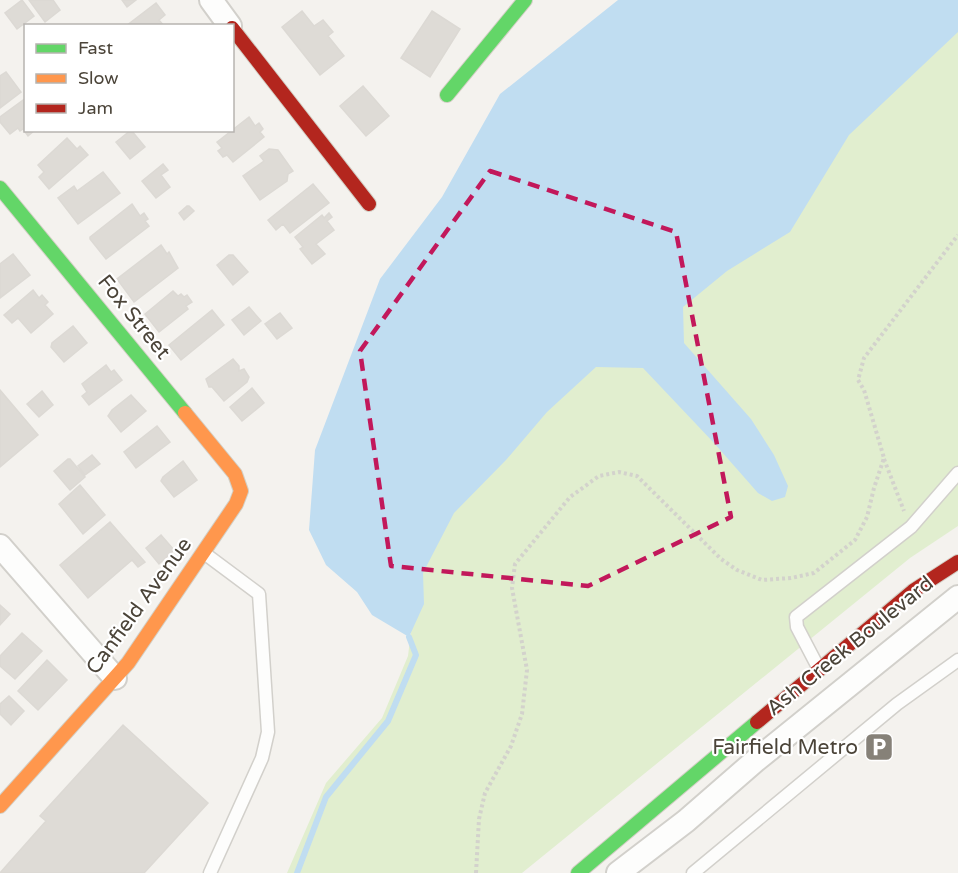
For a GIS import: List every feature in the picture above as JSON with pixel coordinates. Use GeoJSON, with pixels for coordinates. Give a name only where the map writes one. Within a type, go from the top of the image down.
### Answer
{"type":"FeatureCollection","features":[{"type":"Feature","properties":{"kind":"street"},"geometry":{"type":"LineString","coordinates":[[210,0],[229,24]]}},
{"type":"Feature","properties":{"kind":"street"},"geometry":{"type":"LineString","coordinates":[[447,95],[525,0]]}},
{"type":"Feature","properties":{"kind":"street"},"geometry":{"type":"LineString","coordinates":[[234,31],[369,204]]}},
{"type":"Feature","properties":{"kind":"street","name":"Fox Street"},"geometry":{"type":"LineString","coordinates":[[0,188],[235,474]]}},
{"type":"Feature","properties":{"kind":"street","name":"Canfield Avenue"},"geometry":{"type":"LineString","coordinates":[[0,806],[128,663],[239,498],[240,486],[235,474]]}},
{"type":"Feature","properties":{"kind":"street"},"geometry":{"type":"LineString","coordinates":[[0,546],[115,678]]}},
{"type":"Feature","properties":{"kind":"street","name":"Ash Creek Boulevard"},"geometry":{"type":"LineString","coordinates":[[578,873],[913,591],[958,562]]}},
{"type":"Feature","properties":{"kind":"street","name":"Ash Creek Boulevard"},"geometry":{"type":"LineString","coordinates":[[618,873],[686,821],[755,761],[958,597]]}},
{"type":"Feature","properties":{"kind":"lane"},"geometry":{"type":"LineString","coordinates":[[819,670],[796,627],[796,617],[910,527],[958,473]]}},
{"type":"Feature","properties":{"kind":"lane"},"geometry":{"type":"LineString","coordinates":[[204,553],[259,594],[268,732],[262,758],[210,873]]}},
{"type":"Feature","properties":{"kind":"lane"},"geometry":{"type":"LineString","coordinates":[[693,873],[861,733],[958,660]]}},
{"type":"Feature","properties":{"kind":"path"},"geometry":{"type":"LineString","coordinates":[[910,527],[884,458],[864,390],[858,380],[864,358],[958,235]]}},
{"type":"Feature","properties":{"kind":"path"},"geometry":{"type":"LineString","coordinates":[[476,873],[478,819],[485,793],[511,746],[522,714],[527,670],[512,588],[515,564],[570,497],[599,476],[619,472],[637,476],[721,560],[737,570],[762,580],[791,578],[814,573],[855,540],[867,517],[884,458]]}},
{"type":"Feature","properties":{"kind":"highlighted area"},"geometry":{"type":"Polygon","coordinates":[[[490,171],[676,232],[731,517],[588,586],[391,566],[360,351],[490,171]]]}},
{"type":"Feature","properties":{"kind":"green space"},"geometry":{"type":"Polygon","coordinates":[[[958,0],[958,526],[910,558],[522,873],[287,873],[326,783],[382,718],[408,656],[415,598],[398,540],[958,0]]]}},
{"type":"Feature","properties":{"kind":"water"},"geometry":{"type":"Polygon","coordinates":[[[618,0],[958,0],[958,32],[849,135],[790,232],[727,271],[683,307],[684,343],[751,419],[774,455],[788,486],[785,497],[772,501],[758,493],[643,368],[596,367],[547,412],[506,460],[454,513],[423,573],[424,604],[409,637],[372,615],[357,592],[326,565],[309,530],[315,450],[380,279],[442,197],[500,94],[618,0]]]}},
{"type":"Feature","properties":{"kind":"building"},"geometry":{"type":"Polygon","coordinates":[[[22,0],[34,16],[17,29],[5,13],[22,0]]]}},
{"type":"Feature","properties":{"kind":"building"},"geometry":{"type":"Polygon","coordinates":[[[29,0],[53,0],[60,10],[45,22],[29,0]]]}},
{"type":"Feature","properties":{"kind":"building"},"geometry":{"type":"Polygon","coordinates":[[[122,0],[136,0],[127,7],[122,0]]]}},
{"type":"Feature","properties":{"kind":"building"},"geometry":{"type":"Polygon","coordinates":[[[156,3],[165,15],[159,20],[162,24],[129,24],[156,3]]]}},
{"type":"Feature","properties":{"kind":"building"},"geometry":{"type":"Polygon","coordinates":[[[302,11],[314,26],[323,20],[333,32],[328,36],[344,56],[320,75],[282,27],[302,11]]]}},
{"type":"Feature","properties":{"kind":"building"},"geometry":{"type":"Polygon","coordinates":[[[432,11],[460,29],[430,77],[401,58],[432,11]]]}},
{"type":"Feature","properties":{"kind":"building"},"geometry":{"type":"Polygon","coordinates":[[[6,72],[21,92],[0,108],[0,76],[6,72]]]}},
{"type":"Feature","properties":{"kind":"building"},"geometry":{"type":"Polygon","coordinates":[[[363,86],[389,116],[366,136],[340,106],[363,86]]]}},
{"type":"Feature","properties":{"kind":"building"},"geometry":{"type":"Polygon","coordinates":[[[24,99],[24,130],[20,131],[18,128],[10,134],[0,122],[0,117],[24,99]]]}},
{"type":"Feature","properties":{"kind":"building"},"geometry":{"type":"Polygon","coordinates":[[[249,117],[255,126],[259,123],[263,129],[260,132],[264,137],[233,162],[227,155],[223,157],[218,151],[222,148],[217,142],[230,132],[234,132],[234,129],[249,117]]]}},
{"type":"Feature","properties":{"kind":"building"},"geometry":{"type":"Polygon","coordinates":[[[128,132],[133,132],[145,147],[130,159],[116,142],[128,132]]]}},
{"type":"Feature","properties":{"kind":"building"},"geometry":{"type":"Polygon","coordinates":[[[67,138],[77,149],[80,146],[88,155],[49,189],[39,177],[44,172],[38,165],[67,138]]]}},
{"type":"Feature","properties":{"kind":"building"},"geometry":{"type":"Polygon","coordinates":[[[269,149],[278,150],[293,171],[288,174],[287,181],[260,200],[243,176],[264,161],[260,156],[269,149]]]}},
{"type":"Feature","properties":{"kind":"building"},"geometry":{"type":"Polygon","coordinates":[[[163,164],[168,170],[161,175],[170,187],[156,198],[142,181],[163,164]]]}},
{"type":"Feature","properties":{"kind":"building"},"geometry":{"type":"Polygon","coordinates":[[[103,172],[120,193],[78,224],[58,198],[74,186],[77,191],[103,172]]]}},
{"type":"Feature","properties":{"kind":"building"},"geometry":{"type":"Polygon","coordinates":[[[313,184],[329,203],[290,233],[283,224],[276,230],[268,220],[313,184]]]}},
{"type":"Feature","properties":{"kind":"building"},"geometry":{"type":"Polygon","coordinates":[[[132,204],[140,216],[144,213],[148,219],[145,221],[149,226],[106,259],[90,237],[132,204]]]}},
{"type":"Feature","properties":{"kind":"building"},"geometry":{"type":"Polygon","coordinates":[[[187,206],[194,211],[184,220],[179,213],[187,206]]]}},
{"type":"Feature","properties":{"kind":"building"},"geometry":{"type":"Polygon","coordinates":[[[329,213],[332,217],[327,221],[334,230],[316,244],[325,254],[312,264],[300,249],[303,247],[295,237],[322,215],[324,218],[329,213]]]}},
{"type":"Feature","properties":{"kind":"building"},"geometry":{"type":"Polygon","coordinates":[[[161,245],[167,254],[169,252],[178,268],[134,302],[117,279],[161,245]]]}},
{"type":"Feature","properties":{"kind":"building"},"geometry":{"type":"Polygon","coordinates":[[[13,254],[30,275],[0,298],[0,264],[13,254]]]}},
{"type":"Feature","properties":{"kind":"building"},"geometry":{"type":"Polygon","coordinates":[[[229,255],[233,255],[248,272],[233,285],[217,265],[229,255]]]}},
{"type":"Feature","properties":{"kind":"building"},"geometry":{"type":"Polygon","coordinates":[[[33,290],[39,298],[42,295],[48,302],[45,305],[53,314],[31,333],[18,318],[12,323],[4,315],[33,290]]]}},
{"type":"Feature","properties":{"kind":"building"},"geometry":{"type":"Polygon","coordinates":[[[173,291],[178,296],[187,295],[192,302],[186,306],[188,309],[159,332],[145,314],[173,291]]]}},
{"type":"Feature","properties":{"kind":"building"},"geometry":{"type":"Polygon","coordinates":[[[249,307],[261,321],[244,335],[232,320],[249,307]]]}},
{"type":"Feature","properties":{"kind":"building"},"geometry":{"type":"Polygon","coordinates":[[[212,310],[224,325],[181,360],[169,345],[212,310]]]}},
{"type":"Feature","properties":{"kind":"building"},"geometry":{"type":"Polygon","coordinates":[[[280,313],[292,328],[277,339],[265,324],[280,313]]]}},
{"type":"Feature","properties":{"kind":"building"},"geometry":{"type":"Polygon","coordinates":[[[73,326],[87,343],[64,362],[51,347],[52,343],[73,326]]]}},
{"type":"Feature","properties":{"kind":"building"},"geometry":{"type":"Polygon","coordinates":[[[233,359],[239,366],[239,371],[244,369],[249,377],[247,382],[224,401],[212,387],[209,387],[206,379],[233,359]]]}},
{"type":"Feature","properties":{"kind":"building"},"geometry":{"type":"Polygon","coordinates":[[[106,365],[111,372],[114,370],[122,380],[89,405],[82,396],[87,392],[82,384],[106,365]]]}},
{"type":"Feature","properties":{"kind":"building"},"geometry":{"type":"Polygon","coordinates":[[[252,388],[264,403],[242,421],[230,407],[252,388]]]}},
{"type":"Feature","properties":{"kind":"building"},"geometry":{"type":"Polygon","coordinates":[[[0,390],[38,435],[0,467],[0,390]]]}},
{"type":"Feature","properties":{"kind":"building"},"geometry":{"type":"Polygon","coordinates":[[[42,391],[53,405],[39,417],[27,404],[42,391]]]}},
{"type":"Feature","properties":{"kind":"building"},"geometry":{"type":"Polygon","coordinates":[[[131,395],[146,411],[121,432],[108,416],[131,395]]]}},
{"type":"Feature","properties":{"kind":"building"},"geometry":{"type":"Polygon","coordinates":[[[157,426],[170,442],[136,468],[124,452],[157,426]]]}},
{"type":"Feature","properties":{"kind":"building"},"geometry":{"type":"Polygon","coordinates":[[[92,455],[100,464],[85,475],[78,466],[92,455]]]}},
{"type":"Feature","properties":{"kind":"building"},"geometry":{"type":"Polygon","coordinates":[[[68,459],[85,477],[70,490],[54,471],[68,459]]]}},
{"type":"Feature","properties":{"kind":"building"},"geometry":{"type":"Polygon","coordinates":[[[183,461],[197,480],[174,497],[161,481],[183,461]]]}},
{"type":"Feature","properties":{"kind":"building"},"geometry":{"type":"Polygon","coordinates":[[[80,485],[105,515],[83,534],[59,504],[80,485]]]}},
{"type":"Feature","properties":{"kind":"building"},"geometry":{"type":"Polygon","coordinates":[[[110,522],[145,562],[138,567],[132,560],[88,598],[60,565],[110,522]]]}},
{"type":"Feature","properties":{"kind":"building"},"geometry":{"type":"Polygon","coordinates":[[[161,535],[174,550],[159,564],[146,548],[161,535]]]}},
{"type":"Feature","properties":{"kind":"building"},"geometry":{"type":"Polygon","coordinates":[[[0,605],[10,614],[0,625],[0,605]]]}},
{"type":"Feature","properties":{"kind":"building"},"geometry":{"type":"Polygon","coordinates":[[[22,633],[42,651],[15,679],[0,666],[0,656],[22,633]]]}},
{"type":"Feature","properties":{"kind":"building"},"geometry":{"type":"Polygon","coordinates":[[[47,660],[67,680],[38,710],[18,691],[47,660]]]}},
{"type":"Feature","properties":{"kind":"building"},"geometry":{"type":"Polygon","coordinates":[[[9,696],[24,711],[11,725],[0,714],[0,704],[9,696]]]}},
{"type":"Feature","properties":{"kind":"building"},"geometry":{"type":"Polygon","coordinates":[[[123,725],[208,803],[144,873],[0,873],[46,821],[40,816],[123,725]]]}},
{"type":"Feature","properties":{"kind":"waterway"},"geometry":{"type":"LineString","coordinates":[[297,873],[326,797],[388,721],[416,655],[409,637]]}},
{"type":"Feature","properties":{"kind":"traffic: fast"},"geometry":{"type":"LineString","coordinates":[[447,95],[525,0]]}},
{"type":"Feature","properties":{"kind":"traffic: fast"},"geometry":{"type":"LineString","coordinates":[[0,188],[185,413]]}},
{"type":"Feature","properties":{"kind":"traffic: fast"},"geometry":{"type":"LineString","coordinates":[[578,873],[757,722]]}},
{"type":"Feature","properties":{"kind":"traffic: slow"},"geometry":{"type":"LineString","coordinates":[[0,806],[128,663],[236,504],[241,491],[235,474],[185,413]]}},
{"type":"Feature","properties":{"kind":"traffic: jam"},"geometry":{"type":"LineString","coordinates":[[234,31],[369,204]]}},
{"type":"Feature","properties":{"kind":"traffic: jam"},"geometry":{"type":"LineString","coordinates":[[757,722],[913,591],[958,562]]}},
{"type":"Feature","properties":{"kind":"place","name":"Fairfield Metro"},"geometry":{"type":"Point","coordinates":[879,747]}}]}
